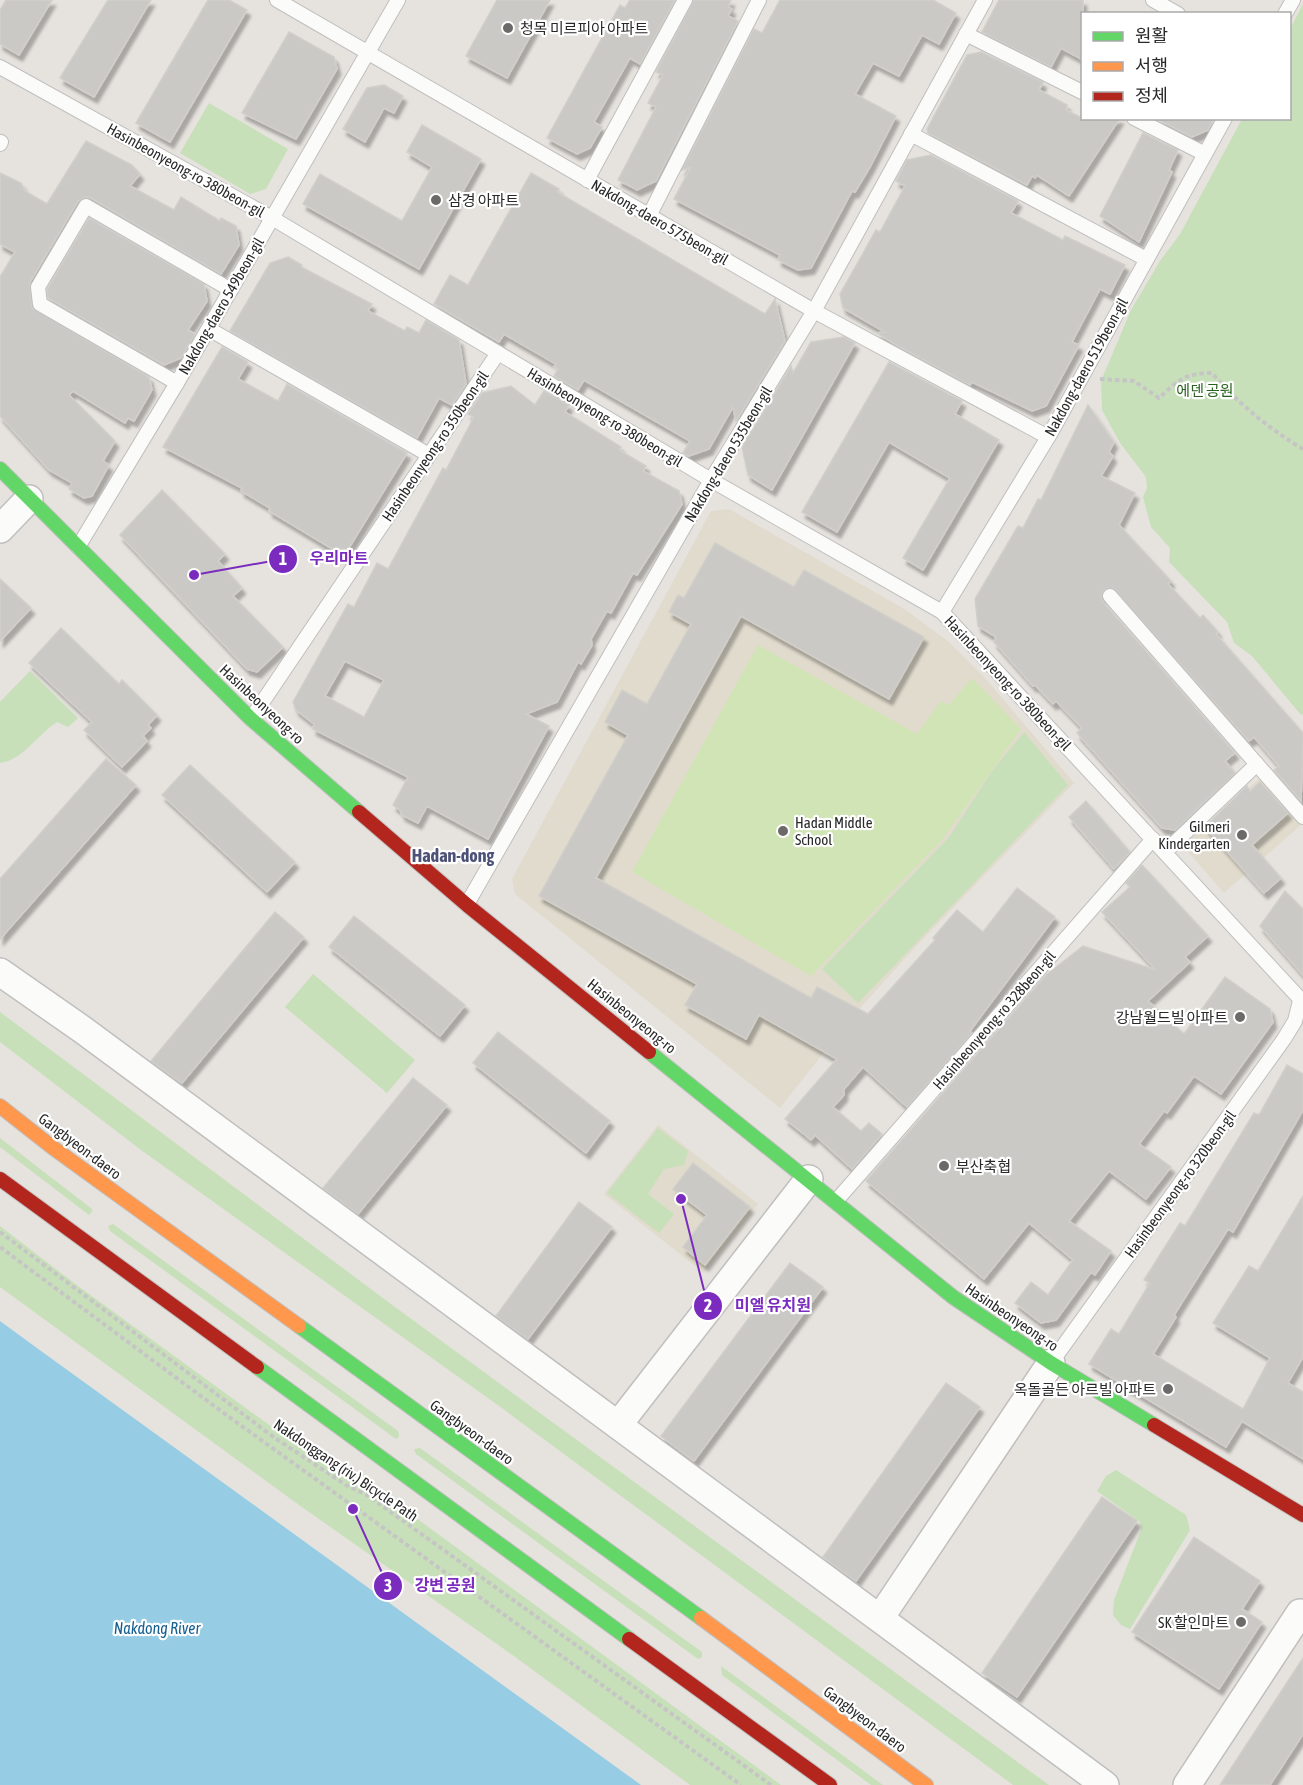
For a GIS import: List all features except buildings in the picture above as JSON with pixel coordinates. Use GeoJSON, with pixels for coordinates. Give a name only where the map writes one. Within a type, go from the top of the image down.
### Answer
{"type":"FeatureCollection","features":[{"type":"Feature","properties":{"kind":"main road","name":"Hasinbeonyeong-ro"},"geometry":{"type":"LineString","coordinates":[[0,469],[251,719],[466,905],[953,1297],[1051,1363],[1303,1515]]}},
{"type":"Feature","properties":{"kind":"main road","name":"Gangbyeon-daero"},"geometry":{"type":"LineString","coordinates":[[0,1106],[52,1147],[643,1575],[926,1785]]}},
{"type":"Feature","properties":{"kind":"main road"},"geometry":{"type":"LineString","coordinates":[[0,1179],[830,1785]]}},
{"type":"Feature","properties":{"kind":"street"},"geometry":{"type":"LineString","coordinates":[[0,529],[29,499]]}},
{"type":"Feature","properties":{"kind":"street"},"geometry":{"type":"LineString","coordinates":[[0,972],[83,1030],[1105,1785]]}},
{"type":"Feature","properties":{"kind":"street"},"geometry":{"type":"LineString","coordinates":[[618,1425],[809,1179]]}},
{"type":"Feature","properties":{"kind":"street"},"geometry":{"type":"LineString","coordinates":[[880,1618],[1051,1363]]}},
{"type":"Feature","properties":{"kind":"street"},"geometry":{"type":"LineString","coordinates":[[1187,1785],[1300,1613],[1303,1615]]}},
{"type":"Feature","properties":{"kind":"lane","name":"Nakdong-daero 575beon-gil"},"geometry":{"type":"LineString","coordinates":[[277,0],[814,311],[1048,437]]}},
{"type":"Feature","properties":{"kind":"lane","name":"Nakdong-daero 549beon-gil"},"geometry":{"type":"LineString","coordinates":[[78,549],[177,383],[398,0]]}},
{"type":"Feature","properties":{"kind":"lane"},"geometry":{"type":"LineString","coordinates":[[587,180],[685,0]]}},
{"type":"Feature","properties":{"kind":"lane"},"geometry":{"type":"LineString","coordinates":[[649,216],[759,0]]}},
{"type":"Feature","properties":{"kind":"lane","name":"Nakdong-daero 535beon-gil"},"geometry":{"type":"LineString","coordinates":[[466,905],[711,480],[814,311],[985,0]]}},
{"type":"Feature","properties":{"kind":"lane"},"geometry":{"type":"LineString","coordinates":[[1153,0],[1174,12]]}},
{"type":"Feature","properties":{"kind":"lane"},"geometry":{"type":"LineString","coordinates":[[966,34],[1081,91]]}},
{"type":"Feature","properties":{"kind":"lane","name":"Hasinbeonyeong-ro 380beon-gil"},"geometry":{"type":"LineString","coordinates":[[0,67],[272,218],[711,480],[942,612],[1165,852]]}},
{"type":"Feature","properties":{"kind":"lane"},"geometry":{"type":"LineString","coordinates":[[1138,120],[1205,154]]}},
{"type":"Feature","properties":{"kind":"lane","name":"Nakdong-daero 519beon-gil"},"geometry":{"type":"LineString","coordinates":[[942,612],[1048,437],[1224,120]]}},
{"type":"Feature","properties":{"kind":"lane"},"geometry":{"type":"LineString","coordinates":[[911,134],[1146,258]]}},
{"type":"Feature","properties":{"kind":"lane"},"geometry":{"type":"LineString","coordinates":[[177,383],[40,304],[38,287],[86,206],[231,290]]}},
{"type":"Feature","properties":{"kind":"lane"},"geometry":{"type":"LineString","coordinates":[[208,329],[429,455]]}},
{"type":"Feature","properties":{"kind":"lane","name":"Hasinbeonyeong-ro 350beon-gil"},"geometry":{"type":"LineString","coordinates":[[251,719],[498,353]]}},
{"type":"Feature","properties":{"kind":"lane"},"geometry":{"type":"LineString","coordinates":[[1110,596],[1303,817]]}},
{"type":"Feature","properties":{"kind":"lane"},"geometry":{"type":"LineString","coordinates":[[1257,765],[1165,852],[1301,1001]]}},
{"type":"Feature","properties":{"kind":"lane","name":"Hasinbeonyeong-ro 328beon-gil"},"geometry":{"type":"LineString","coordinates":[[836,1201],[1153,839]]}},
{"type":"Feature","properties":{"kind":"lane","name":"Hasinbeonyeong-ro 320beon-gil"},"geometry":{"type":"LineString","coordinates":[[1051,1363],[1284,1040],[1295,1021],[1301,1001]]}},
{"type":"Feature","properties":{"kind":"path"},"geometry":{"type":"LineString","coordinates":[[1081,378],[1134,381],[1160,398],[1175,382],[1193,373],[1212,373],[1236,401],[1265,426],[1303,449]]}},
{"type":"Feature","properties":{"kind":"path","name":"Nakdonggang (riv.) Bicycle Path"},"geometry":{"type":"LineString","coordinates":[[0,1232],[274,1438],[346,1485],[367,1495],[771,1785]]}},
{"type":"Feature","properties":{"kind":"path"},"geometry":{"type":"LineString","coordinates":[[0,1247],[225,1414],[741,1785]]}},
{"type":"Feature","properties":{"kind":"shaded area","name":"Hadan Middle School"},"geometry":{"type":"Polygon","coordinates":[[[729,509],[906,610],[949,642],[987,680],[1074,783],[921,941],[851,1018],[780,1108],[515,894],[512,879],[711,511],[729,509]]]}},
{"type":"Feature","properties":{"kind":"shaded area","name":"Gilmeri Kindergarten"},"geometry":{"type":"Polygon","coordinates":[[[1261,777],[1302,824],[1224,893],[1183,846],[1261,777]]]}},
{"type":"Feature","properties":{"kind":"shaded area"},"geometry":{"type":"Polygon","coordinates":[[[658,1125],[758,1204],[704,1273],[604,1194],[658,1125]]]}},
{"type":"Feature","properties":{"kind":"green space","name":"에덴 공원"},"geometry":{"type":"Polygon","coordinates":[[[1303,4],[1303,714],[1301,715],[1252,656],[1234,643],[1227,622],[1169,562],[1170,548],[1151,527],[1143,497],[1147,488],[1146,477],[1120,443],[1102,410],[1101,381],[1131,310],[1160,261],[1180,234],[1241,120],[1291,120],[1291,27],[1303,4]]]}},
{"type":"Feature","properties":{"kind":"green space"},"geometry":{"type":"Polygon","coordinates":[[[209,103],[288,149],[266,189],[250,194],[180,153],[209,103]]]}},
{"type":"Feature","properties":{"kind":"green space"},"geometry":{"type":"Polygon","coordinates":[[[758,645],[917,734],[941,701],[949,705],[972,678],[1021,729],[942,840],[811,976],[632,872],[758,645]]]}},
{"type":"Feature","properties":{"kind":"green space"},"geometry":{"type":"Polygon","coordinates":[[[30,671],[78,718],[68,727],[57,722],[23,752],[0,763],[0,702],[30,671]]]}},
{"type":"Feature","properties":{"kind":"green space"},"geometry":{"type":"Polygon","coordinates":[[[1024,732],[1068,785],[858,1003],[822,969],[949,837],[992,771],[1024,732]]]}},
{"type":"Feature","properties":{"kind":"green space"},"geometry":{"type":"Polygon","coordinates":[[[313,974],[415,1060],[387,1093],[285,1007],[313,974]]]}},
{"type":"Feature","properties":{"kind":"green space"},"geometry":{"type":"Polygon","coordinates":[[[0,1012],[399,1310],[1049,1785],[1013,1785],[499,1406],[141,1150],[0,1042],[0,1012]]]}},
{"type":"Feature","properties":{"kind":"green space"},"geometry":{"type":"Polygon","coordinates":[[[658,1128],[688,1151],[684,1165],[664,1169],[648,1194],[674,1214],[659,1233],[607,1193],[658,1128]]]}},
{"type":"Feature","properties":{"kind":"green space"},"geometry":{"type":"Polygon","coordinates":[[[0,1138],[92,1209],[92,1212],[89,1215],[0,1147],[0,1138]]]}},
{"type":"Feature","properties":{"kind":"green space"},"geometry":{"type":"Polygon","coordinates":[[[113,1224],[398,1431],[399,1437],[396,1439],[110,1231],[108,1226],[113,1224]]]}},
{"type":"Feature","properties":{"kind":"green space"},"geometry":{"type":"Polygon","coordinates":[[[0,1226],[78,1286],[305,1451],[338,1472],[360,1477],[781,1785],[690,1785],[0,1287],[0,1226]]]}},
{"type":"Feature","properties":{"kind":"green space"},"geometry":{"type":"Polygon","coordinates":[[[420,1448],[702,1652],[702,1657],[698,1659],[416,1454],[414,1449],[420,1448]]]}},
{"type":"Feature","properties":{"kind":"green space"},"geometry":{"type":"Polygon","coordinates":[[[1116,1470],[1186,1515],[1190,1530],[1130,1629],[1121,1625],[1113,1615],[1114,1600],[1141,1530],[1140,1522],[1097,1491],[1106,1476],[1116,1470]]]}},
{"type":"Feature","properties":{"kind":"green space"},"geometry":{"type":"Polygon","coordinates":[[[721,1666],[883,1785],[871,1785],[722,1675],[721,1666]]]}},
{"type":"Feature","properties":{"kind":"water","name":"Nakdong River"},"geometry":{"type":"Polygon","coordinates":[[[0,1321],[41,1351],[641,1785],[0,1785],[0,1321]]]}},
{"type":"Feature","properties":{"kind":"traffic: fast"},"geometry":{"type":"LineString","coordinates":[[0,469],[251,719],[359,812]]}},
{"type":"Feature","properties":{"kind":"traffic: fast"},"geometry":{"type":"LineString","coordinates":[[649,1052],[953,1297],[1051,1363],[1154,1425]]}},
{"type":"Feature","properties":{"kind":"traffic: fast"},"geometry":{"type":"LineString","coordinates":[[299,1326],[701,1618]]}},
{"type":"Feature","properties":{"kind":"traffic: fast"},"geometry":{"type":"LineString","coordinates":[[257,1367],[629,1639]]}},
{"type":"Feature","properties":{"kind":"traffic: slow"},"geometry":{"type":"LineString","coordinates":[[0,1106],[52,1147],[299,1326]]}},
{"type":"Feature","properties":{"kind":"traffic: slow"},"geometry":{"type":"LineString","coordinates":[[701,1618],[926,1785]]}},
{"type":"Feature","properties":{"kind":"traffic: jam"},"geometry":{"type":"LineString","coordinates":[[359,812],[467,905],[649,1052]]}},
{"type":"Feature","properties":{"kind":"traffic: jam"},"geometry":{"type":"LineString","coordinates":[[0,1179],[257,1367]]}},
{"type":"Feature","properties":{"kind":"traffic: jam"},"geometry":{"type":"LineString","coordinates":[[1154,1425],[1303,1515]]}},
{"type":"Feature","properties":{"kind":"traffic: jam"},"geometry":{"type":"LineString","coordinates":[[629,1639],[830,1785]]}},
{"type":"Feature","properties":{"kind":"place","name":"청목 미르피아 아파트"},"geometry":{"type":"Point","coordinates":[508,28]}},
{"type":"Feature","properties":{"kind":"place","name":"삼경 아파트"},"geometry":{"type":"Point","coordinates":[436,200]}},
{"type":"Feature","properties":{"kind":"place","name":"우리마트"},"geometry":{"type":"Point","coordinates":[194,575]}},
{"type":"Feature","properties":{"kind":"place","name":"Hadan Middle School"},"geometry":{"type":"Point","coordinates":[783,831]}},
{"type":"Feature","properties":{"kind":"place","name":"Gilmeri Kindergarten"},"geometry":{"type":"Point","coordinates":[1242,835]}},
{"type":"Feature","properties":{"kind":"place","name":"강남월드빌 아파트"},"geometry":{"type":"Point","coordinates":[1240,1017]}},
{"type":"Feature","properties":{"kind":"place","name":"부산축협"},"geometry":{"type":"Point","coordinates":[944,1166]}},
{"type":"Feature","properties":{"kind":"place","name":"미엘 유치원"},"geometry":{"type":"Point","coordinates":[681,1199]}},
{"type":"Feature","properties":{"kind":"place","name":"옥돌골든 아르빌 아파트"},"geometry":{"type":"Point","coordinates":[1168,1389]}},
{"type":"Feature","properties":{"kind":"place","name":"강변 공원"},"geometry":{"type":"Point","coordinates":[353,1509]}},
{"type":"Feature","properties":{"kind":"place","name":"SK 할인마트"},"geometry":{"type":"Point","coordinates":[1241,1622]}},
{"type":"Feature","properties":{"kind":"district","name":"Hadan-dong"},"geometry":{"type":"Point","coordinates":[453,855]}}]}
